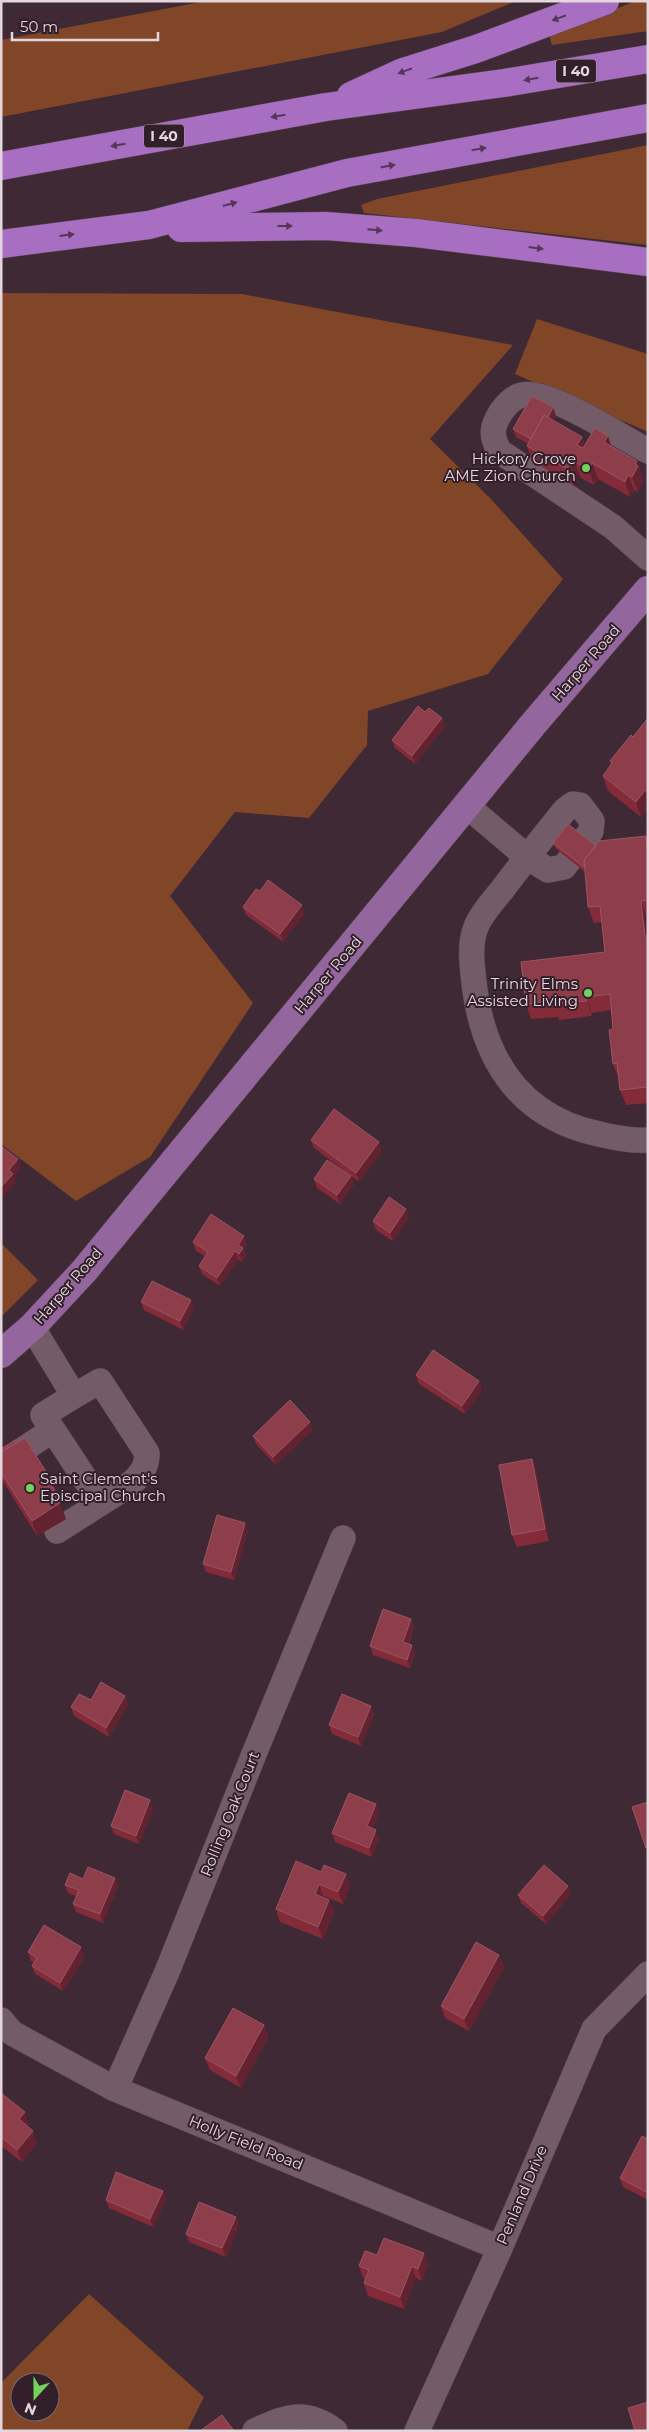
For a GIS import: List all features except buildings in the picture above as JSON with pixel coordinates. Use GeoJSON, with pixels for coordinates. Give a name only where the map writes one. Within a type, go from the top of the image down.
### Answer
{"type":"FeatureCollection","features":[{"type":"Feature","properties":{"kind":"highway"},"geometry":{"type":"LineString","coordinates":[[326,107],[403,72],[476,48],[605,1]]}},
{"type":"Feature","properties":{"kind":"highway","name":"I 40"},"geometry":{"type":"LineString","coordinates":[[1,166],[326,107],[504,84],[648,59]]}},
{"type":"Feature","properties":{"kind":"highway"},"geometry":{"type":"LineString","coordinates":[[1,244],[149,225],[347,173],[648,118]]}},
{"type":"Feature","properties":{"kind":"highway"},"geometry":{"type":"LineString","coordinates":[[149,225],[177,228],[326,226],[416,234],[648,262]]}},
{"type":"Feature","properties":{"kind":"main road","name":"Harper Road"},"geometry":{"type":"LineString","coordinates":[[1,1354],[32,1327],[84,1271],[467,806],[648,590]]}},
{"type":"Feature","properties":{"kind":"street"},"geometry":{"type":"LineString","coordinates":[[648,451],[563,405],[535,395],[522,395],[512,400],[502,411],[494,426],[492,438],[499,451],[613,526],[648,558]]}},
{"type":"Feature","properties":{"kind":"street"},"geometry":{"type":"LineString","coordinates":[[467,806],[527,857],[475,928],[471,957],[478,1007],[486,1038],[497,1062],[514,1088],[546,1116],[583,1131],[629,1139],[648,1140]]}},
{"type":"Feature","properties":{"kind":"street"},"geometry":{"type":"LineString","coordinates":[[32,1327],[74,1396]]}},
{"type":"Feature","properties":{"kind":"street"},"geometry":{"type":"LineString","coordinates":[[57,1531],[101,1503],[144,1471],[147,1452],[100,1381],[43,1414],[101,1503]]}},
{"type":"Feature","properties":{"kind":"street"},"geometry":{"type":"LineString","coordinates":[[1,1464],[54,1430]]}},
{"type":"Feature","properties":{"kind":"street","name":"Rolling Oak Court"},"geometry":{"type":"LineString","coordinates":[[115,2089],[167,1972],[343,1538]]}},
{"type":"Feature","properties":{"kind":"street","name":"Penland Drive"},"geometry":{"type":"LineString","coordinates":[[417,2431],[500,2248],[594,2029],[648,1974]]}},
{"type":"Feature","properties":{"kind":"street","name":"Holly Field Road"},"geometry":{"type":"LineString","coordinates":[[1,2020],[12,2033],[115,2089],[500,2248]]}},
{"type":"Feature","properties":{"kind":"street"},"geometry":{"type":"LineString","coordinates":[[254,2431],[271,2422],[298,2415],[322,2421],[335,2431]]}},
{"type":"Feature","properties":{"kind":"shaded area"},"geometry":{"type":"Polygon","coordinates":[[[206,1],[516,1],[442,32],[1,117],[1,40],[206,1]]]}},
{"type":"Feature","properties":{"kind":"shaded area"},"geometry":{"type":"Polygon","coordinates":[[[636,1],[648,1],[648,31],[552,45],[549,35],[636,1]]]}},
{"type":"Feature","properties":{"kind":"shaded area"},"geometry":{"type":"Polygon","coordinates":[[[648,145],[648,245],[364,213],[361,205],[377,199],[648,145]]]}},
{"type":"Feature","properties":{"kind":"shaded area"},"geometry":{"type":"Polygon","coordinates":[[[1,293],[242,294],[513,345],[430,439],[491,499],[563,579],[488,674],[368,711],[367,745],[309,818],[235,812],[170,896],[253,1003],[150,1157],[76,1201],[1,1144],[1,293]]]}},
{"type":"Feature","properties":{"kind":"shaded area"},"geometry":{"type":"Polygon","coordinates":[[[537,319],[648,354],[648,432],[515,374],[537,319]]]}},
{"type":"Feature","properties":{"kind":"shaded area"},"geometry":{"type":"Polygon","coordinates":[[[1,1243],[38,1280],[1,1317],[1,1243]]]}},
{"type":"Feature","properties":{"kind":"shaded area"},"geometry":{"type":"Polygon","coordinates":[[[89,2294],[204,2397],[187,2431],[1,2431],[1,2383],[10,2374],[10,2422],[60,2422],[60,2372],[12,2372],[89,2294]]]}},
{"type":"Feature","properties":{"kind":"place","name":"Hickory Grove AME Zion Church"},"geometry":{"type":"Point","coordinates":[586,468]}},
{"type":"Feature","properties":{"kind":"place","name":"Trinity Elms Assisted Living"},"geometry":{"type":"Point","coordinates":[588,993]}},
{"type":"Feature","properties":{"kind":"place","name":"Saint Clement's Episcipal Church"},"geometry":{"type":"Point","coordinates":[30,1488]}}]}
